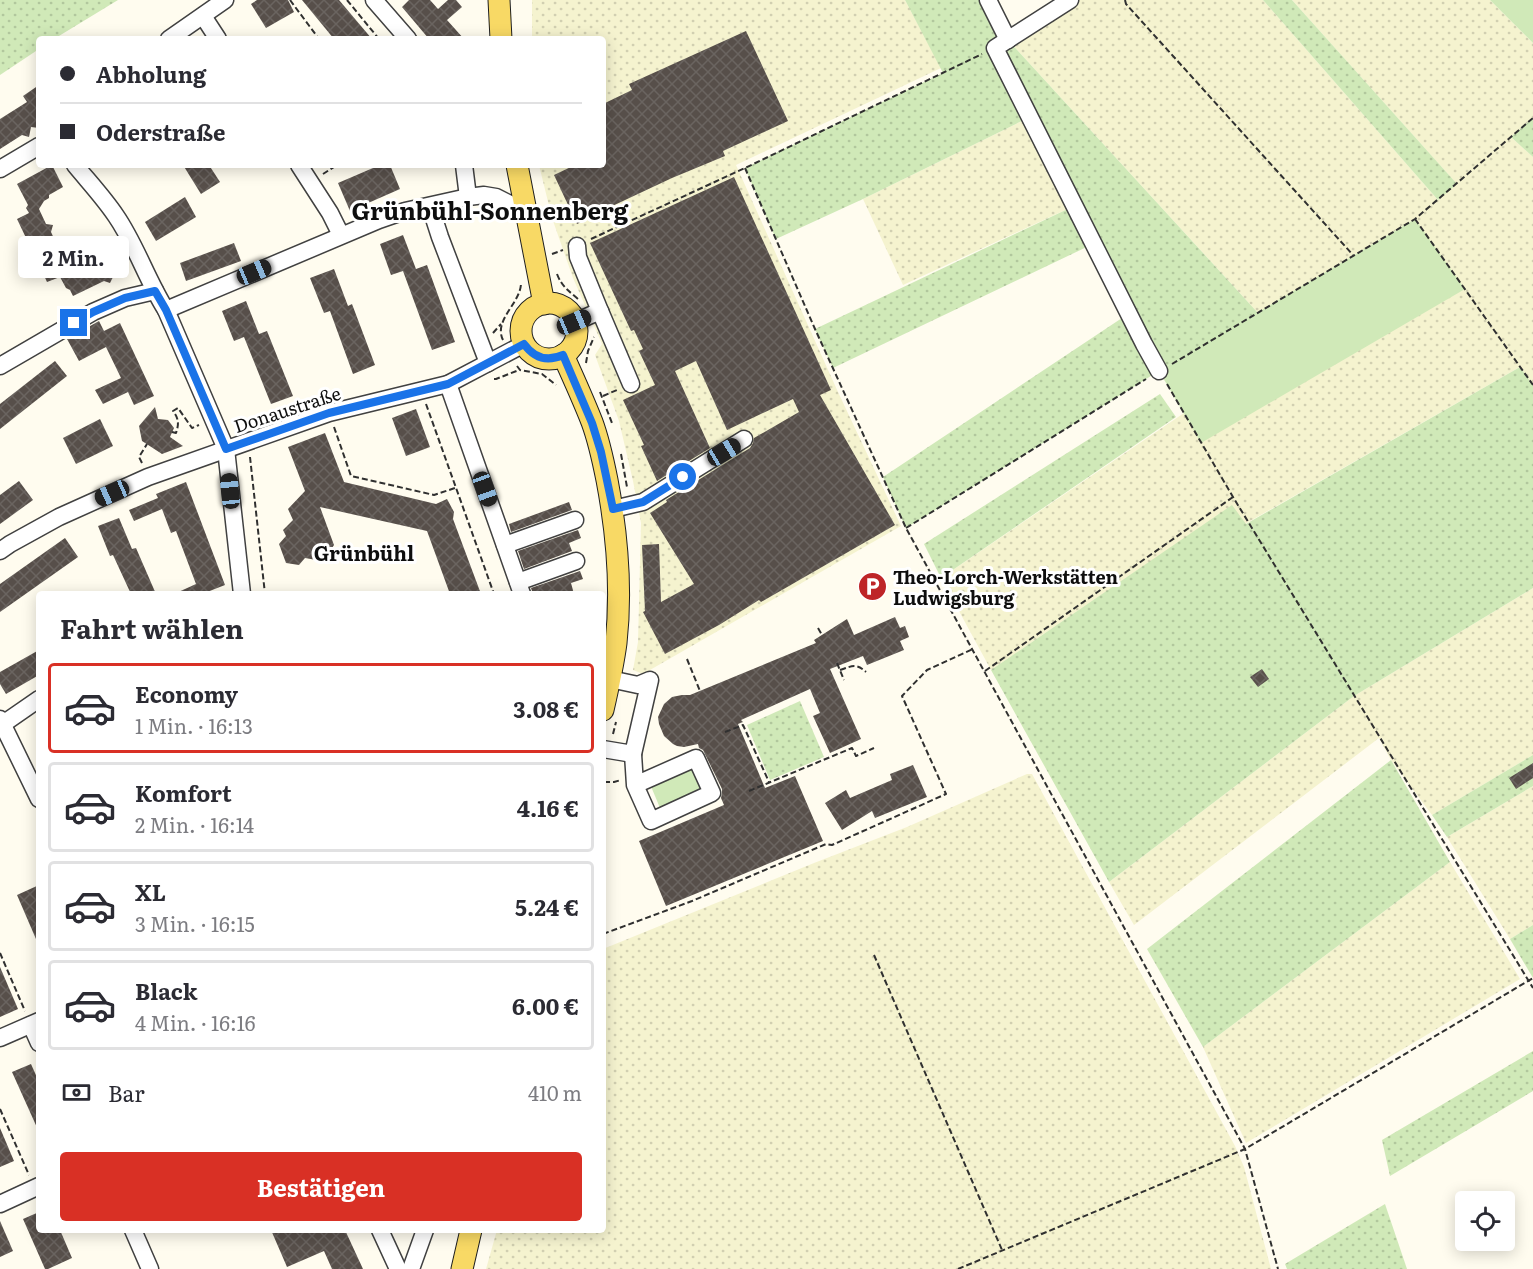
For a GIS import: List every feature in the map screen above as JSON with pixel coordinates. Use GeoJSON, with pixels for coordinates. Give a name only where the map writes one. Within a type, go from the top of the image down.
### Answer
{"type":"FeatureCollection","features":[{"type":"Feature","properties":{"kind":"main road"},"geometry":{"type":"LineString","coordinates":[[499,0],[501,36]]}},
{"type":"Feature","properties":{"kind":"main road"},"geometry":{"type":"LineString","coordinates":[[518,168],[544,304]]}},
{"type":"Feature","properties":{"kind":"main road"},"geometry":{"type":"LineString","coordinates":[[544,304],[562,307],[570,313],[574,322],[576,337],[569,350],[555,358],[546,359],[529,351],[521,336],[521,327],[528,312],[544,304]]}},
{"type":"Feature","properties":{"kind":"main road"},"geometry":{"type":"LineString","coordinates":[[563,355],[592,423],[601,452],[613,509],[618,591],[616,643],[606,697]]}},
{"type":"Feature","properties":{"kind":"main road"},"geometry":{"type":"LineString","coordinates":[[462,1269],[470,1233]]}},
{"type":"Feature","properties":{"kind":"street"},"geometry":{"type":"LineString","coordinates":[[173,36],[225,0]]}},
{"type":"Feature","properties":{"kind":"street"},"geometry":{"type":"LineString","coordinates":[[374,0],[405,36]]}},
{"type":"Feature","properties":{"kind":"street"},"geometry":{"type":"LineString","coordinates":[[988,0],[1001,44],[1159,371]]}},
{"type":"Feature","properties":{"kind":"street"},"geometry":{"type":"LineString","coordinates":[[1001,44],[1070,0]]}},
{"type":"Feature","properties":{"kind":"street"},"geometry":{"type":"LineString","coordinates":[[203,16],[216,36]]}},
{"type":"Feature","properties":{"kind":"street"},"geometry":{"type":"LineString","coordinates":[[0,170],[36,148]]}},
{"type":"Feature","properties":{"kind":"street"},"geometry":{"type":"LineString","coordinates":[[77,168],[116,216],[137,253],[166,310],[226,449],[242,591]]}},
{"type":"Feature","properties":{"kind":"street"},"geometry":{"type":"LineString","coordinates":[[301,168],[330,213],[341,235]]}},
{"type":"Feature","properties":{"kind":"street"},"geometry":{"type":"LineString","coordinates":[[464,168],[468,197]]}},
{"type":"Feature","properties":{"kind":"street"},"geometry":{"type":"LineString","coordinates":[[166,310],[341,235],[405,211],[484,195],[496,197],[526,212]]}},
{"type":"Feature","properties":{"kind":"street"},"geometry":{"type":"LineString","coordinates":[[430,206],[488,363]]}},
{"type":"Feature","properties":{"kind":"street"},"geometry":{"type":"LineString","coordinates":[[577,246],[578,257],[632,384]]}},
{"type":"Feature","properties":{"kind":"street"},"geometry":{"type":"LineString","coordinates":[[0,366],[93,312],[125,298],[155,291]]}},
{"type":"Feature","properties":{"kind":"street"},"geometry":{"type":"LineString","coordinates":[[574,322],[600,311]]}},
{"type":"Feature","properties":{"kind":"street","name":"Donaustraße"},"geometry":{"type":"LineString","coordinates":[[0,551],[59,517],[148,477],[329,413],[448,384],[524,344]]}},
{"type":"Feature","properties":{"kind":"street"},"geometry":{"type":"LineString","coordinates":[[448,384],[520,588],[576,561]]}},
{"type":"Feature","properties":{"kind":"street"},"geometry":{"type":"LineString","coordinates":[[613,509],[643,502],[744,439]]}},
{"type":"Feature","properties":{"kind":"street"},"geometry":{"type":"LineString","coordinates":[[505,545],[575,520]]}},
{"type":"Feature","properties":{"kind":"street"},"geometry":{"type":"LineString","coordinates":[[610,679],[638,685],[650,680],[633,754],[635,785],[651,821],[712,793],[696,758],[635,785]]}},
{"type":"Feature","properties":{"kind":"street"},"geometry":{"type":"LineString","coordinates":[[36,701],[2,721],[36,793]]}},
{"type":"Feature","properties":{"kind":"street"},"geometry":{"type":"LineString","coordinates":[[606,750],[633,754]]}},
{"type":"Feature","properties":{"kind":"street"},"geometry":{"type":"LineString","coordinates":[[0,1038],[35,1023]]}},
{"type":"Feature","properties":{"kind":"street"},"geometry":{"type":"LineString","coordinates":[[0,1204],[36,1187]]}},
{"type":"Feature","properties":{"kind":"street"},"geometry":{"type":"LineString","coordinates":[[134,1233],[150,1269]]}},
{"type":"Feature","properties":{"kind":"street"},"geometry":{"type":"LineString","coordinates":[[381,1233],[398,1269]]}},
{"type":"Feature","properties":{"kind":"street"},"geometry":{"type":"LineString","coordinates":[[411,1269],[424,1233]]}},
{"type":"Feature","properties":{"kind":"path"},"geometry":{"type":"LineString","coordinates":[[290,0],[317,36]]}},
{"type":"Feature","properties":{"kind":"path"},"geometry":{"type":"LineString","coordinates":[[347,0],[377,36]]}},
{"type":"Feature","properties":{"kind":"path"},"geometry":{"type":"LineString","coordinates":[[1125,0],[1126,4],[1354,256]]}},
{"type":"Feature","properties":{"kind":"path"},"geometry":{"type":"LineString","coordinates":[[577,246],[745,168],[1001,44]]}},
{"type":"Feature","properties":{"kind":"path"},"geometry":{"type":"LineString","coordinates":[[906,528],[1159,371],[1415,219],[1533,118]]}},
{"type":"Feature","properties":{"kind":"path"},"geometry":{"type":"LineString","coordinates":[[327,171],[332,168]]}},
{"type":"Feature","properties":{"kind":"path"},"geometry":{"type":"LineString","coordinates":[[745,168],[815,329],[906,528],[1245,1149],[1278,1269]]}},
{"type":"Feature","properties":{"kind":"path"},"geometry":{"type":"LineString","coordinates":[[1415,219],[1533,385]]}},
{"type":"Feature","properties":{"kind":"path"},"geometry":{"type":"LineString","coordinates":[[496,379],[520,370]]}},
{"type":"Feature","properties":{"kind":"path"},"geometry":{"type":"LineString","coordinates":[[1159,371],[1233,497],[1533,988]]}},
{"type":"Feature","properties":{"kind":"path"},"geometry":{"type":"LineString","coordinates":[[555,384],[561,393]]}},
{"type":"Feature","properties":{"kind":"path"},"geometry":{"type":"LineString","coordinates":[[421,390],[494,591]]}},
{"type":"Feature","properties":{"kind":"path"},"geometry":{"type":"LineString","coordinates":[[172,432],[176,434],[178,428],[179,419],[173,411],[178,408],[192,428],[213,418]]}},
{"type":"Feature","properties":{"kind":"path"},"geometry":{"type":"LineString","coordinates":[[329,413],[351,476],[434,495],[455,488]]}},
{"type":"Feature","properties":{"kind":"path"},"geometry":{"type":"LineString","coordinates":[[242,420],[248,442],[265,591]]}},
{"type":"Feature","properties":{"kind":"path"},"geometry":{"type":"LineString","coordinates":[[147,444],[139,457],[148,477]]}},
{"type":"Feature","properties":{"kind":"path"},"geometry":{"type":"LineString","coordinates":[[985,671],[1233,497]]}},
{"type":"Feature","properties":{"kind":"path"},"geometry":{"type":"LineString","coordinates":[[818,628],[822,635]]}},
{"type":"Feature","properties":{"kind":"path"},"geometry":{"type":"LineString","coordinates":[[606,933],[692,901],[826,844],[832,844],[946,794],[902,696],[927,670],[973,649]]}},
{"type":"Feature","properties":{"kind":"path"},"geometry":{"type":"LineString","coordinates":[[687,658],[700,691]]}},
{"type":"Feature","properties":{"kind":"path"},"geometry":{"type":"LineString","coordinates":[[837,663],[844,680]]}},
{"type":"Feature","properties":{"kind":"path"},"geometry":{"type":"LineString","coordinates":[[840,670],[853,665],[860,666],[866,672]]}},
{"type":"Feature","properties":{"kind":"path"},"geometry":{"type":"LineString","coordinates":[[725,732],[742,725],[769,782]]}},
{"type":"Feature","properties":{"kind":"path"},"geometry":{"type":"LineString","coordinates":[[748,791],[852,748],[856,756],[874,748]]}},
{"type":"Feature","properties":{"kind":"path"},"geometry":{"type":"LineString","coordinates":[[0,953],[35,1023]]}},
{"type":"Feature","properties":{"kind":"path"},"geometry":{"type":"LineString","coordinates":[[874,955],[1002,1250]]}},
{"type":"Feature","properties":{"kind":"path"},"geometry":{"type":"LineString","coordinates":[[958,1269],[1245,1149],[1533,978]]}},
{"type":"Feature","properties":{"kind":"path"},"geometry":{"type":"LineString","coordinates":[[0,1109],[36,1185]]}},
{"type":"Feature","properties":{"kind":"shaded area"},"geometry":{"type":"Polygon","coordinates":[[[532,0],[905,0],[941,68],[736,165],[901,526],[643,674],[633,670],[638,642],[641,523],[633,481],[619,421],[595,355],[602,344],[573,278],[552,218],[540,168],[606,168],[606,36],[532,36],[532,0]]]}},
{"type":"Feature","properties":{"kind":"shaded area"},"geometry":{"type":"Polygon","coordinates":[[[1070,0],[1263,0],[1438,200],[1456,183],[1292,0],[1490,0],[1533,43],[1533,118],[1511,137],[1533,157],[1533,385],[1520,367],[1245,524],[1232,506],[991,670],[941,578],[1184,413],[1202,442],[1415,219],[1258,313],[1008,40],[1070,0]]]}},
{"type":"Feature","properties":{"kind":"shaded area"},"geometry":{"type":"Polygon","coordinates":[[[1030,117],[1074,206],[903,285],[863,199],[1030,117]]]}},
{"type":"Feature","properties":{"kind":"shaded area"},"geometry":{"type":"Polygon","coordinates":[[[1533,588],[1533,755],[1432,815],[1391,760],[1379,738],[1134,925],[1109,882],[1354,696],[1533,588]]]}},
{"type":"Feature","properties":{"kind":"shaded area"},"geometry":{"type":"Polygon","coordinates":[[[1027,774],[1032,774],[1235,1146],[1244,1167],[1271,1269],[486,1269],[496,1233],[606,1233],[606,948],[907,827],[1027,774]]]}},
{"type":"Feature","properties":{"kind":"shaded area"},"geometry":{"type":"Polygon","coordinates":[[[1533,786],[1533,925],[1510,939],[1447,837],[1533,786]]]}},
{"type":"Feature","properties":{"kind":"shaded area"},"geometry":{"type":"Polygon","coordinates":[[[1450,862],[1520,979],[1246,1143],[1203,1047],[1450,862]]]}},
{"type":"Feature","properties":{"kind":"green space"},"geometry":{"type":"Polygon","coordinates":[[[0,0],[118,0],[59,36],[36,36],[36,51],[0,75],[0,0]]]}},
{"type":"Feature","properties":{"kind":"green space"},"geometry":{"type":"Polygon","coordinates":[[[905,0],[988,0],[1008,40],[1258,313],[1159,371],[906,528],[883,477],[1128,314],[1093,244],[833,368],[815,329],[1074,206],[1030,117],[776,239],[745,168],[943,73],[905,0]]]}},
{"type":"Feature","properties":{"kind":"green space"},"geometry":{"type":"Polygon","coordinates":[[[1263,0],[1292,0],[1457,184],[1438,200],[1263,0]]]}},
{"type":"Feature","properties":{"kind":"green space"},"geometry":{"type":"Polygon","coordinates":[[[1490,0],[1533,0],[1533,43],[1490,0]]]}},
{"type":"Feature","properties":{"kind":"green space"},"geometry":{"type":"Polygon","coordinates":[[[1533,118],[1533,157],[1511,137],[1533,118]]]}},
{"type":"Feature","properties":{"kind":"green space"},"geometry":{"type":"Polygon","coordinates":[[[1415,219],[1465,289],[1201,443],[1159,371],[1415,219]]]}},
{"type":"Feature","properties":{"kind":"green space"},"geometry":{"type":"Polygon","coordinates":[[[1520,367],[1533,385],[1533,588],[1354,696],[1109,882],[991,670],[1232,505],[1246,524],[1520,367]]]}},
{"type":"Feature","properties":{"kind":"green space"},"geometry":{"type":"Polygon","coordinates":[[[1160,394],[1176,417],[941,578],[924,544],[1160,394]]]}},
{"type":"Feature","properties":{"kind":"green space"},"geometry":{"type":"Polygon","coordinates":[[[800,701],[824,757],[770,780],[747,725],[800,701]]]}},
{"type":"Feature","properties":{"kind":"green space"},"geometry":{"type":"Polygon","coordinates":[[[1533,755],[1533,786],[1447,837],[1432,815],[1533,755]]]}},
{"type":"Feature","properties":{"kind":"green space"},"geometry":{"type":"Polygon","coordinates":[[[1391,760],[1450,862],[1203,1047],[1147,949],[1391,760]]]}},
{"type":"Feature","properties":{"kind":"green space"},"geometry":{"type":"Polygon","coordinates":[[[692,766],[702,789],[660,808],[650,784],[692,766]]]}},
{"type":"Feature","properties":{"kind":"green space"},"geometry":{"type":"Polygon","coordinates":[[[1533,925],[1533,978],[1510,939],[1533,925]]]}},
{"type":"Feature","properties":{"kind":"green space"},"geometry":{"type":"Polygon","coordinates":[[[1533,1051],[1533,1091],[1390,1176],[1382,1140],[1533,1051]]]}},
{"type":"Feature","properties":{"kind":"green space"},"geometry":{"type":"Polygon","coordinates":[[[1385,1204],[1407,1269],[1287,1269],[1285,1264],[1385,1204]]]}},
{"type":"Feature","properties":{"kind":"building"},"geometry":{"type":"Polygon","coordinates":[[[257,0],[288,0],[294,12],[266,28],[251,4],[257,0]]]}},
{"type":"Feature","properties":{"kind":"building"},"geometry":{"type":"Polygon","coordinates":[[[302,0],[339,0],[369,36],[332,36],[302,0]]]}},
{"type":"Feature","properties":{"kind":"building"},"geometry":{"type":"Polygon","coordinates":[[[409,0],[430,0],[438,9],[448,0],[456,0],[462,7],[447,20],[461,36],[426,36],[402,7],[409,0]]]}},
{"type":"Feature","properties":{"kind":"building"},"geometry":{"type":"Polygon","coordinates":[[[746,31],[788,121],[723,151],[725,156],[672,178],[577,224],[554,175],[569,168],[606,168],[606,103],[632,90],[629,84],[746,31]]]}},
{"type":"Feature","properties":{"kind":"building"},"geometry":{"type":"Polygon","coordinates":[[[36,87],[36,128],[31,127],[29,137],[22,135],[0,149],[0,119],[27,102],[23,96],[36,87]]]}},
{"type":"Feature","properties":{"kind":"building"},"geometry":{"type":"Polygon","coordinates":[[[46,168],[54,168],[63,187],[49,195],[39,209],[46,224],[53,225],[51,232],[68,270],[115,248],[126,268],[114,275],[110,283],[104,281],[73,296],[60,277],[47,282],[17,219],[29,213],[26,208],[28,205],[17,184],[46,168]]]}},
{"type":"Feature","properties":{"kind":"building"},"geometry":{"type":"Polygon","coordinates":[[[185,168],[211,168],[220,182],[201,194],[185,168]]]}},
{"type":"Feature","properties":{"kind":"building"},"geometry":{"type":"Polygon","coordinates":[[[373,168],[391,168],[400,189],[350,211],[338,183],[373,168]]]}},
{"type":"Feature","properties":{"kind":"building"},"geometry":{"type":"Polygon","coordinates":[[[734,177],[831,390],[820,395],[895,525],[665,654],[643,612],[645,611],[642,545],[659,544],[661,602],[694,584],[650,513],[667,502],[666,500],[750,448],[754,438],[799,412],[793,399],[727,430],[696,361],[675,371],[710,448],[657,481],[641,446],[644,445],[623,400],[655,385],[639,351],[643,349],[634,330],[631,331],[590,243],[734,177]]]}},
{"type":"Feature","properties":{"kind":"building"},"geometry":{"type":"Polygon","coordinates":[[[185,197],[196,217],[156,241],[145,222],[185,197]]]}},
{"type":"Feature","properties":{"kind":"building"},"geometry":{"type":"Polygon","coordinates":[[[403,235],[416,269],[427,265],[455,342],[432,350],[403,271],[391,275],[380,244],[403,235]]]}},
{"type":"Feature","properties":{"kind":"building"},"geometry":{"type":"Polygon","coordinates":[[[234,243],[241,261],[186,281],[180,263],[234,243]]]}},
{"type":"Feature","properties":{"kind":"building"},"geometry":{"type":"Polygon","coordinates":[[[334,269],[348,306],[352,304],[375,365],[353,374],[330,311],[324,313],[310,278],[334,269]]]}},
{"type":"Feature","properties":{"kind":"building"},"geometry":{"type":"Polygon","coordinates":[[[246,301],[259,334],[267,331],[293,396],[271,404],[244,337],[234,341],[222,311],[246,301]]]}},
{"type":"Feature","properties":{"kind":"building"},"geometry":{"type":"Polygon","coordinates":[[[99,321],[104,331],[120,323],[154,396],[134,405],[128,392],[103,404],[95,390],[121,378],[106,347],[79,361],[67,339],[99,321]]]}},
{"type":"Feature","properties":{"kind":"building"},"geometry":{"type":"Polygon","coordinates":[[[55,361],[67,376],[0,429],[0,404],[55,361]]]}},
{"type":"Feature","properties":{"kind":"building"},"geometry":{"type":"Polygon","coordinates":[[[155,407],[158,419],[168,420],[174,428],[170,437],[183,446],[162,454],[142,441],[139,426],[155,407]]]}},
{"type":"Feature","properties":{"kind":"building"},"geometry":{"type":"Polygon","coordinates":[[[416,409],[430,447],[406,456],[392,418],[416,409]]]}},
{"type":"Feature","properties":{"kind":"building"},"geometry":{"type":"Polygon","coordinates":[[[100,419],[113,446],[76,464],[63,438],[100,419]]]}},
{"type":"Feature","properties":{"kind":"building"},"geometry":{"type":"Polygon","coordinates":[[[325,433],[344,482],[436,504],[447,499],[454,512],[453,519],[480,591],[449,591],[427,531],[320,507],[334,545],[332,548],[333,563],[305,558],[299,565],[286,563],[279,544],[286,536],[283,530],[293,520],[288,509],[305,491],[288,447],[325,433]]]}},
{"type":"Feature","properties":{"kind":"building"},"geometry":{"type":"Polygon","coordinates":[[[19,481],[33,500],[0,524],[0,495],[19,481]]]}},
{"type":"Feature","properties":{"kind":"building"},"geometry":{"type":"Polygon","coordinates":[[[186,482],[225,585],[210,591],[181,591],[196,584],[176,531],[171,533],[162,509],[134,521],[129,510],[158,498],[156,494],[186,482]]]}},
{"type":"Feature","properties":{"kind":"building"},"geometry":{"type":"Polygon","coordinates":[[[569,502],[572,510],[511,532],[509,524],[569,502]]]}},
{"type":"Feature","properties":{"kind":"building"},"geometry":{"type":"Polygon","coordinates":[[[119,518],[132,549],[136,548],[155,591],[130,591],[113,555],[110,556],[98,526],[119,518]]]}},
{"type":"Feature","properties":{"kind":"building"},"geometry":{"type":"Polygon","coordinates":[[[578,530],[581,538],[569,543],[572,551],[524,569],[518,551],[578,530]]]}},
{"type":"Feature","properties":{"kind":"building"},"geometry":{"type":"Polygon","coordinates":[[[65,538],[78,557],[0,612],[0,584],[65,538]]]}},
{"type":"Feature","properties":{"kind":"building"},"geometry":{"type":"Polygon","coordinates":[[[580,571],[583,579],[571,583],[573,591],[532,591],[531,588],[580,571]]]}},
{"type":"Feature","properties":{"kind":"building"},"geometry":{"type":"Polygon","coordinates":[[[895,617],[900,628],[905,626],[909,637],[900,641],[904,650],[867,665],[863,656],[830,669],[861,739],[830,753],[813,716],[820,713],[810,689],[741,720],[743,722],[738,724],[765,788],[795,776],[823,841],[666,906],[639,841],[724,805],[721,798],[722,789],[698,744],[677,746],[664,736],[658,717],[664,704],[672,697],[690,695],[816,643],[814,640],[847,619],[854,635],[895,617]]]}},
{"type":"Feature","properties":{"kind":"building"},"geometry":{"type":"Polygon","coordinates":[[[36,652],[36,677],[6,694],[0,684],[0,672],[36,652]]]}},
{"type":"Feature","properties":{"kind":"building"},"geometry":{"type":"Polygon","coordinates":[[[1262,669],[1269,679],[1258,687],[1250,677],[1262,669]]]}},
{"type":"Feature","properties":{"kind":"building"},"geometry":{"type":"Polygon","coordinates":[[[1533,763],[1533,778],[1516,789],[1509,778],[1533,763]]]}},
{"type":"Feature","properties":{"kind":"building"},"geometry":{"type":"Polygon","coordinates":[[[913,765],[927,797],[875,818],[872,811],[842,830],[825,803],[846,790],[850,798],[892,780],[890,774],[913,765]]]}},
{"type":"Feature","properties":{"kind":"building"},"geometry":{"type":"Polygon","coordinates":[[[36,886],[36,939],[17,895],[36,886]]]}},
{"type":"Feature","properties":{"kind":"building"},"geometry":{"type":"Polygon","coordinates":[[[0,967],[18,1009],[0,1017],[0,967]]]}},
{"type":"Feature","properties":{"kind":"building"},"geometry":{"type":"Polygon","coordinates":[[[31,1064],[36,1075],[36,1125],[12,1072],[31,1064]]]}},
{"type":"Feature","properties":{"kind":"building"},"geometry":{"type":"Polygon","coordinates":[[[0,1128],[14,1161],[0,1167],[0,1128]]]}},
{"type":"Feature","properties":{"kind":"building"},"geometry":{"type":"Polygon","coordinates":[[[36,1213],[36,1233],[61,1233],[72,1258],[45,1269],[23,1219],[36,1213]]]}},
{"type":"Feature","properties":{"kind":"building"},"geometry":{"type":"Polygon","coordinates":[[[0,1221],[13,1251],[0,1257],[0,1221]]]}},
{"type":"Feature","properties":{"kind":"building"},"geometry":{"type":"Polygon","coordinates":[[[272,1233],[346,1233],[363,1269],[332,1269],[324,1251],[287,1267],[272,1233]]]}},
{"type":"Feature","properties":{"kind":"place","name":"Theo-Lorch-Werkstätten Ludwigsburg"},"geometry":{"type":"Point","coordinates":[872,586]}},
{"type":"Feature","properties":{"kind":"district","name":"Grünbühl-Sonnenberg"},"geometry":{"type":"Point","coordinates":[490,209]}},
{"type":"Feature","properties":{"kind":"district","name":"Grünbühl"},"geometry":{"type":"Point","coordinates":[364,552]}},
{"type":"Feature","properties":{"kind":"route"},"geometry":{"type":"LineString","coordinates":[[74,323],[125,298],[155,291],[166,310],[226,449],[329,413],[448,384],[524,344],[529,351],[546,359],[563,355],[592,423],[601,452],[613,509],[643,502],[683,477]]}}]}
